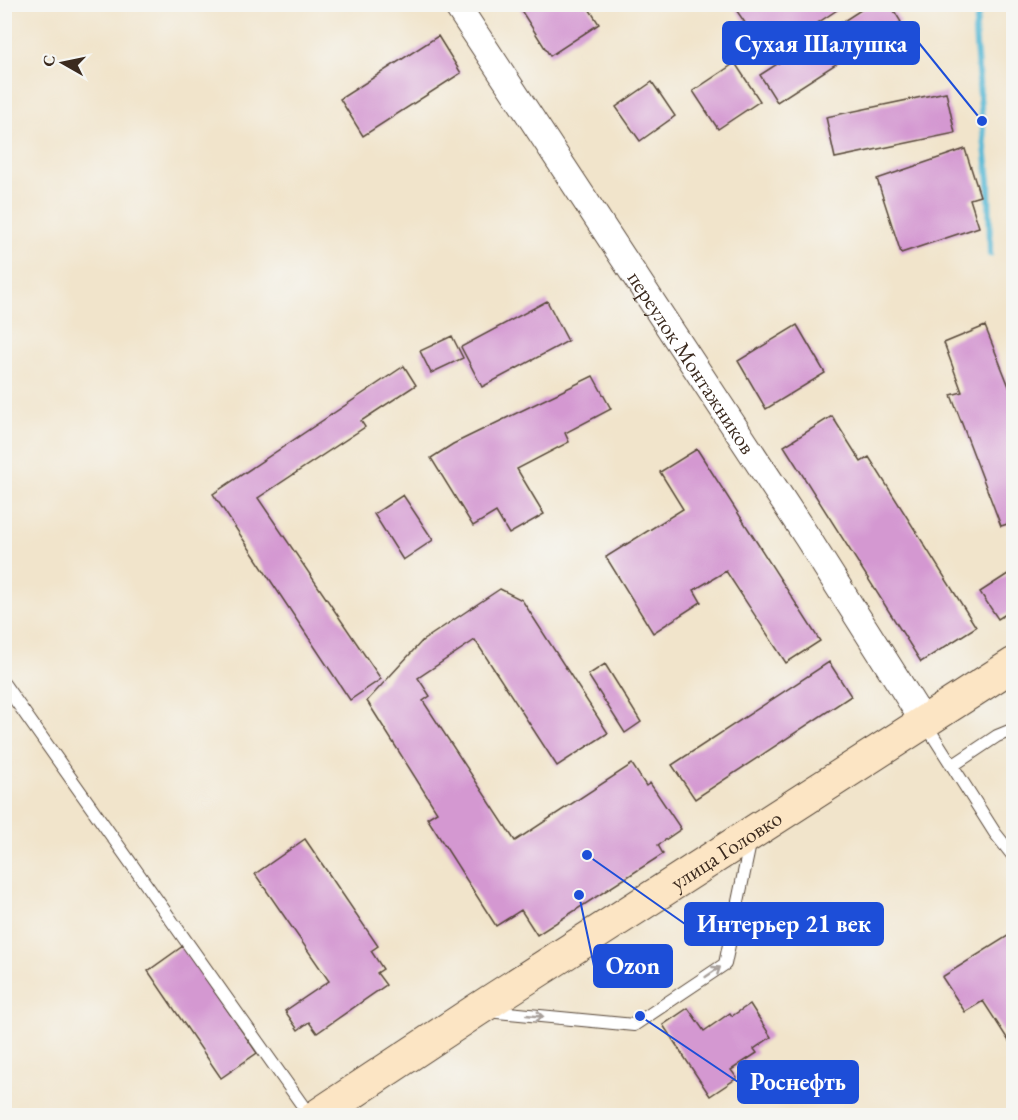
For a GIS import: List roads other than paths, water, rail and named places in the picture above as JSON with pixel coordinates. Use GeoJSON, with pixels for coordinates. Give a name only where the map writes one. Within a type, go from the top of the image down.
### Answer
{"type":"FeatureCollection","features":[{"type":"Feature","properties":{"kind":"street","name":"переулок Монтажников"},"geometry":{"type":"LineString","coordinates":[[456,4],[794,517],[924,722]]}},
{"type":"Feature","properties":{"kind":"street","name":"улица Головко"},"geometry":{"type":"LineString","coordinates":[[317,1116],[477,1010],[1014,664]]}},
{"type":"Feature","properties":{"kind":"lane"},"geometry":{"type":"LineString","coordinates":[[4,684],[310,1116]]}},
{"type":"Feature","properties":{"kind":"lane"},"geometry":{"type":"LineString","coordinates":[[924,722],[995,832],[1014,857]]}},
{"type":"Feature","properties":{"kind":"lane"},"geometry":{"type":"LineString","coordinates":[[952,766],[997,736],[1014,729]]}},
{"type":"Feature","properties":{"kind":"lane"},"geometry":{"type":"LineString","coordinates":[[477,1010],[634,1026],[725,964],[752,833]]}},
{"type":"Feature","properties":{"kind":"waterway"},"geometry":{"type":"LineString","coordinates":[[980,4],[975,32],[989,181],[990,254]]}},
{"type":"Feature","properties":{"kind":"place","name":"Сухая Шалушка"},"geometry":{"type":"Point","coordinates":[982,121]}},
{"type":"Feature","properties":{"kind":"place","name":"Интерьер 21 век"},"geometry":{"type":"Point","coordinates":[587,855]}},
{"type":"Feature","properties":{"kind":"place","name":"Ozon"},"geometry":{"type":"Point","coordinates":[579,895]}},
{"type":"Feature","properties":{"kind":"place","name":"Роснефть"},"geometry":{"type":"Point","coordinates":[640,1016]}}]}
